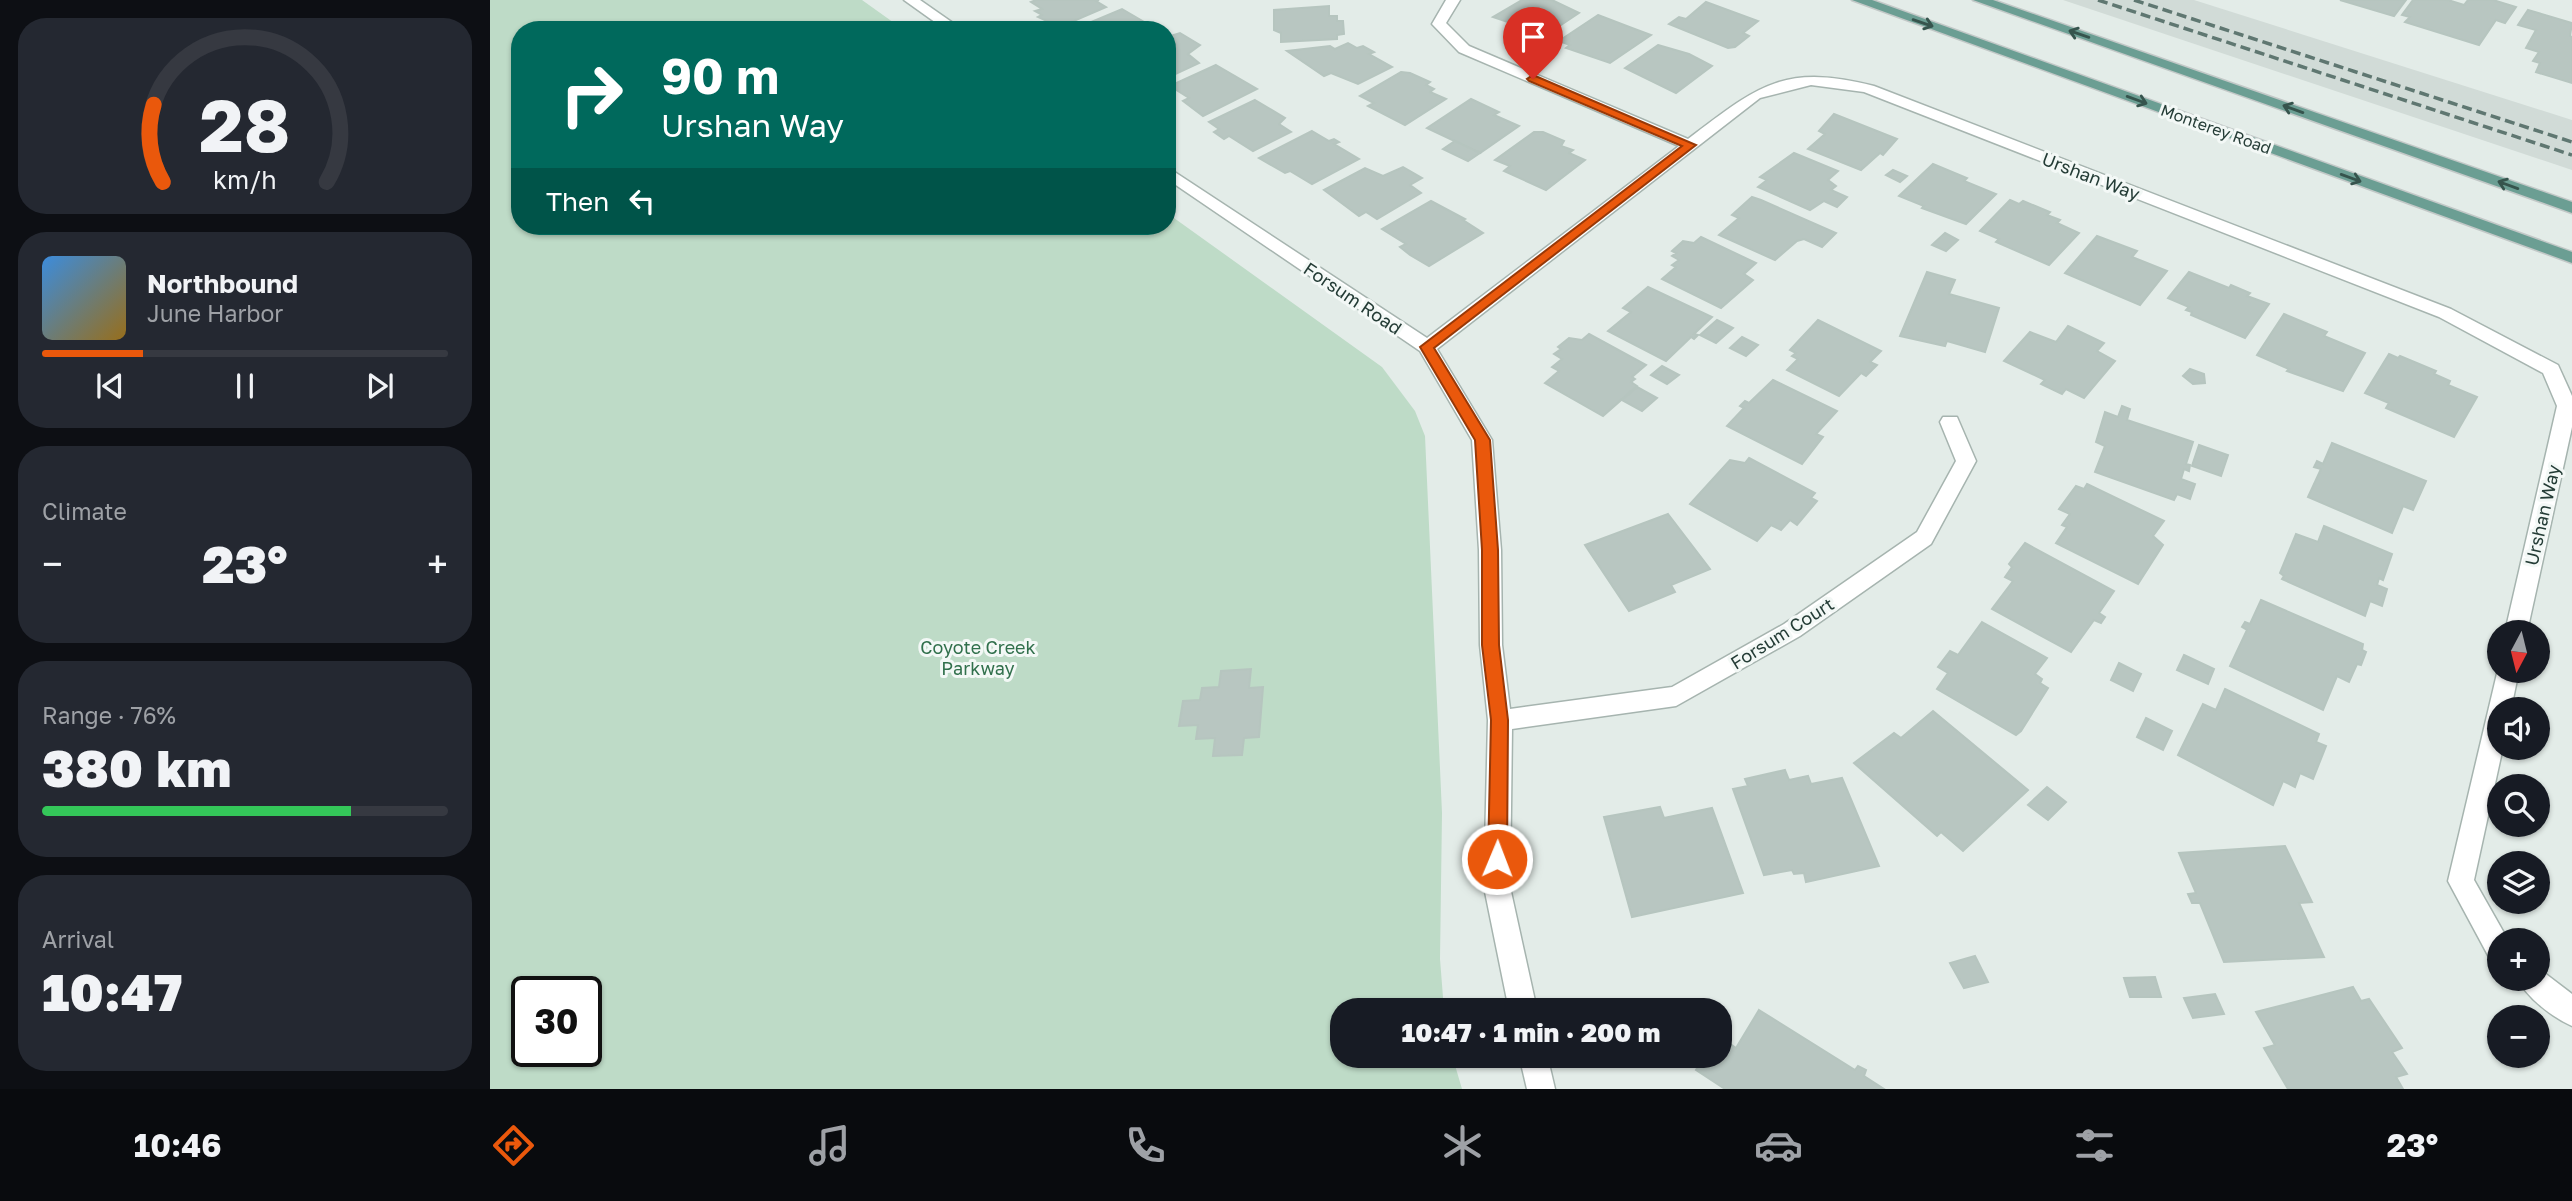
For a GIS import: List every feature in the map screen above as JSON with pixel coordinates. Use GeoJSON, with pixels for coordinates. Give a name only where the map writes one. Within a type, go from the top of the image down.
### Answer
{"type":"FeatureCollection","features":[{"type":"Feature","properties":{"kind":"main road","name":"Monterey Road"},"geometry":{"type":"LineString","coordinates":[[1859,0],[2572,258]]}},
{"type":"Feature","properties":{"kind":"main road"},"geometry":{"type":"LineString","coordinates":[[1980,0],[2572,208]]}},
{"type":"Feature","properties":{"kind":"street"},"geometry":{"type":"LineString","coordinates":[[912,0],[943,21]]}},
{"type":"Feature","properties":{"kind":"street"},"geometry":{"type":"LineString","coordinates":[[1453,0],[1439,24],[1464,49],[1690,145]]}},
{"type":"Feature","properties":{"kind":"street","name":"Urshan Way"},"geometry":{"type":"LineString","coordinates":[[1427,347],[1755,95],[1793,80],[1840,81],[1870,89],[2445,313],[2551,369],[2567,406],[2519,620]]}},
{"type":"Feature","properties":{"kind":"street","name":"Forsum Road"},"geometry":{"type":"LineString","coordinates":[[1176,178],[1427,347],[1482,440],[1490,550],[1491,645],[1500,720],[1497,887],[1520,998]]}},
{"type":"Feature","properties":{"kind":"street","name":"Forsum Court"},"geometry":{"type":"LineString","coordinates":[[1500,720],[1557,715],[1676,696],[1792,630],[1924,538],[1966,461],[1950,422]]}},
{"type":"Feature","properties":{"kind":"street"},"geometry":{"type":"LineString","coordinates":[[2487,928],[2461,881],[2488,760]]}},
{"type":"Feature","properties":{"kind":"street"},"geometry":{"type":"LineString","coordinates":[[2546,991],[2572,1012]]}},
{"type":"Feature","properties":{"kind":"street"},"geometry":{"type":"LineString","coordinates":[[1537,1068],[1541,1089]]}},
{"type":"Feature","properties":{"kind":"shaded area"},"geometry":{"type":"Polygon","coordinates":[[[2063,0],[2194,0],[2572,120],[2572,170],[2063,0]]]}},
{"type":"Feature","properties":{"kind":"green space","name":"Coyote Creek Parkway"},"geometry":{"type":"Polygon","coordinates":[[[490,0],[862,0],[891,21],[511,21],[511,235],[1176,235],[1176,219],[1382,367],[1415,411],[1425,436],[1442,813],[1440,959],[1443,998],[1330,998],[1330,1068],[1456,1068],[1462,1089],[490,1089],[490,0]]]}},
{"type":"Feature","properties":{"kind":"building"},"geometry":{"type":"Polygon","coordinates":[[[1099,0],[1096,1],[1106,7],[1074,21],[1047,21],[1038,17],[1042,15],[1035,11],[1042,9],[1031,2],[1099,0]]]}},
{"type":"Feature","properties":{"kind":"building"},"geometry":{"type":"Polygon","coordinates":[[[1522,0],[1552,0],[1579,13],[1546,35],[1493,17],[1522,0]]]}},
{"type":"Feature","properties":{"kind":"building"},"geometry":{"type":"Polygon","coordinates":[[[2340,0],[2406,0],[2394,16],[2340,0]]]}},
{"type":"Feature","properties":{"kind":"building"},"geometry":{"type":"Polygon","coordinates":[[[2413,0],[2448,0],[2464,5],[2468,0],[2493,0],[2516,7],[2505,23],[2496,20],[2479,45],[2405,22],[2410,17],[2402,15],[2413,0]]]}},
{"type":"Feature","properties":{"kind":"building"},"geometry":{"type":"Polygon","coordinates":[[[1706,2],[1758,21],[1743,33],[1749,36],[1735,47],[1728,48],[1669,24],[1679,17],[1686,19],[1706,2]]]}},
{"type":"Feature","properties":{"kind":"building"},"geometry":{"type":"Polygon","coordinates":[[[1329,6],[1329,16],[1337,16],[1337,21],[1343,21],[1344,34],[1337,35],[1337,39],[1281,42],[1281,33],[1274,30],[1274,10],[1329,6]]]}},
{"type":"Feature","properties":{"kind":"building"},"geometry":{"type":"Polygon","coordinates":[[[1122,9],[1143,21],[1094,21],[1122,9]]]}},
{"type":"Feature","properties":{"kind":"building"},"geometry":{"type":"Polygon","coordinates":[[[2528,10],[2572,23],[2572,83],[2536,72],[2540,63],[2533,61],[2539,52],[2526,48],[2536,30],[2518,25],[2528,10]]]}},
{"type":"Feature","properties":{"kind":"building"},"geometry":{"type":"Polygon","coordinates":[[[1598,15],[1651,35],[1610,63],[1566,48],[1570,45],[1559,41],[1598,15]]]}},
{"type":"Feature","properties":{"kind":"building"},"geometry":{"type":"Polygon","coordinates":[[[1180,33],[1200,45],[1188,54],[1199,63],[1176,74],[1176,34],[1180,33]]]}},
{"type":"Feature","properties":{"kind":"building"},"geometry":{"type":"Polygon","coordinates":[[[1348,43],[1374,52],[1369,54],[1392,67],[1358,84],[1331,73],[1324,76],[1287,51],[1330,46],[1335,49],[1348,43]]]}},
{"type":"Feature","properties":{"kind":"building"},"geometry":{"type":"Polygon","coordinates":[[[1658,45],[1689,54],[1712,66],[1676,93],[1625,68],[1658,45]]]}},
{"type":"Feature","properties":{"kind":"building"},"geometry":{"type":"Polygon","coordinates":[[[1216,65],[1257,89],[1203,116],[1183,101],[1189,98],[1176,90],[1176,83],[1216,65]]]}},
{"type":"Feature","properties":{"kind":"building"},"geometry":{"type":"Polygon","coordinates":[[[1401,72],[1430,82],[1426,85],[1434,89],[1430,92],[1446,99],[1405,125],[1368,106],[1374,103],[1360,96],[1401,72]]]}},
{"type":"Feature","properties":{"kind":"building"},"geometry":{"type":"Polygon","coordinates":[[[1471,99],[1499,112],[1494,115],[1519,126],[1480,153],[1427,128],[1471,99]]]}},
{"type":"Feature","properties":{"kind":"building"},"geometry":{"type":"Polygon","coordinates":[[[1255,100],[1285,118],[1279,124],[1291,132],[1253,151],[1229,136],[1224,139],[1214,132],[1219,129],[1209,122],[1255,100]]]}},
{"type":"Feature","properties":{"kind":"building"},"geometry":{"type":"Polygon","coordinates":[[[1834,114],[1897,139],[1883,155],[1880,153],[1861,170],[1808,149],[1825,134],[1819,131],[1834,114]]]}},
{"type":"Feature","properties":{"kind":"building"},"geometry":{"type":"Polygon","coordinates":[[[1312,131],[1329,141],[1334,139],[1339,142],[1334,144],[1359,159],[1312,184],[1259,158],[1312,131]]]}},
{"type":"Feature","properties":{"kind":"building"},"geometry":{"type":"Polygon","coordinates":[[[1534,132],[1543,132],[1564,141],[1561,146],[1573,150],[1569,153],[1585,160],[1546,190],[1504,171],[1510,166],[1495,160],[1534,132]]]}},
{"type":"Feature","properties":{"kind":"building"},"geometry":{"type":"Polygon","coordinates":[[[1455,141],[1480,153],[1468,161],[1443,149],[1455,141]]]}},
{"type":"Feature","properties":{"kind":"building"},"geometry":{"type":"Polygon","coordinates":[[[1794,153],[1838,171],[1828,180],[1836,186],[1831,190],[1847,197],[1837,207],[1824,201],[1810,210],[1758,187],[1767,180],[1760,177],[1794,153]]]}},
{"type":"Feature","properties":{"kind":"building"},"geometry":{"type":"Polygon","coordinates":[[[1933,164],[1996,194],[1966,224],[1922,208],[1924,206],[1899,196],[1933,164]]]}},
{"type":"Feature","properties":{"kind":"building"},"geometry":{"type":"Polygon","coordinates":[[[1403,167],[1422,178],[1410,185],[1421,193],[1377,219],[1366,212],[1359,216],[1324,190],[1365,168],[1383,176],[1403,167]]]}},
{"type":"Feature","properties":{"kind":"building"},"geometry":{"type":"Polygon","coordinates":[[[1893,170],[1907,176],[1900,182],[1886,175],[1893,170]]]}},
{"type":"Feature","properties":{"kind":"building"},"geometry":{"type":"Polygon","coordinates":[[[1752,197],[1836,233],[1822,247],[1804,239],[1797,241],[1775,260],[1719,235],[1739,218],[1732,215],[1752,197]]]}},
{"type":"Feature","properties":{"kind":"building"},"geometry":{"type":"Polygon","coordinates":[[[2010,200],[2019,204],[2023,201],[2050,212],[2047,215],[2060,220],[2057,223],[2079,233],[2049,265],[1996,242],[1999,239],[1980,231],[2010,200]]]}},
{"type":"Feature","properties":{"kind":"building"},"geometry":{"type":"Polygon","coordinates":[[[1431,201],[1465,219],[1463,220],[1483,233],[1429,266],[1410,255],[1400,247],[1406,244],[1382,229],[1431,201]]]}},
{"type":"Feature","properties":{"kind":"building"},"geometry":{"type":"Polygon","coordinates":[[[1945,233],[1958,240],[1946,251],[1932,245],[1945,233]]]}},
{"type":"Feature","properties":{"kind":"building"},"geometry":{"type":"Polygon","coordinates":[[[2097,236],[2137,251],[2132,257],[2167,271],[2140,305],[2065,273],[2097,236]]]}},
{"type":"Feature","properties":{"kind":"building"},"geometry":{"type":"Polygon","coordinates":[[[1701,237],[1756,263],[1744,274],[1753,280],[1721,308],[1662,279],[1676,267],[1672,265],[1679,260],[1672,256],[1676,253],[1672,251],[1683,241],[1694,243],[1701,237]]]}},
{"type":"Feature","properties":{"kind":"building"},"geometry":{"type":"Polygon","coordinates":[[[1927,272],[1955,280],[1949,294],[1999,308],[1985,352],[1947,341],[1945,346],[1900,336],[1927,272]]]}},
{"type":"Feature","properties":{"kind":"building"},"geometry":{"type":"Polygon","coordinates":[[[2189,272],[2229,288],[2231,285],[2250,293],[2247,296],[2269,304],[2245,338],[2191,315],[2192,312],[2186,310],[2189,307],[2168,298],[2189,272]]]}},
{"type":"Feature","properties":{"kind":"building"},"geometry":{"type":"Polygon","coordinates":[[[1648,287],[1712,317],[1694,334],[1698,335],[1694,339],[1691,337],[1666,361],[1608,331],[1631,312],[1623,308],[1648,287]]]}},
{"type":"Feature","properties":{"kind":"building"},"geometry":{"type":"Polygon","coordinates":[[[2284,314],[2327,332],[2324,336],[2365,353],[2343,391],[2287,371],[2289,369],[2257,355],[2284,314]]]}},
{"type":"Feature","properties":{"kind":"building"},"geometry":{"type":"Polygon","coordinates":[[[1717,320],[1733,328],[1716,343],[1700,335],[1717,320]]]}},
{"type":"Feature","properties":{"kind":"building"},"geometry":{"type":"Polygon","coordinates":[[[1818,320],[1881,351],[1870,362],[1877,365],[1866,376],[1861,373],[1839,396],[1787,370],[1798,359],[1792,356],[1796,353],[1790,350],[1818,320]]]}},
{"type":"Feature","properties":{"kind":"building"},"geometry":{"type":"Polygon","coordinates":[[[2068,326],[2104,343],[2097,351],[2115,361],[2084,398],[2066,389],[2062,394],[2041,384],[2045,380],[2004,361],[2030,332],[2056,342],[2068,326]]]}},
{"type":"Feature","properties":{"kind":"building"},"geometry":{"type":"Polygon","coordinates":[[[1589,334],[1646,365],[1632,377],[1635,379],[1631,382],[1637,386],[1603,416],[1545,383],[1559,371],[1552,367],[1562,359],[1554,354],[1561,349],[1558,347],[1569,338],[1582,340],[1589,334]]]}},
{"type":"Feature","properties":{"kind":"building"},"geometry":{"type":"Polygon","coordinates":[[[1742,337],[1758,345],[1746,356],[1730,348],[1742,337]]]}},
{"type":"Feature","properties":{"kind":"building"},"geometry":{"type":"Polygon","coordinates":[[[2389,354],[2436,371],[2434,374],[2450,381],[2448,385],[2477,397],[2454,437],[2386,408],[2389,403],[2365,393],[2389,354]]]}},
{"type":"Feature","properties":{"kind":"building"},"geometry":{"type":"Polygon","coordinates":[[[1662,366],[1679,375],[1667,384],[1651,375],[1662,366]]]}},
{"type":"Feature","properties":{"kind":"building"},"geometry":{"type":"Polygon","coordinates":[[[2190,369],[2204,374],[2205,383],[2193,384],[2183,376],[2190,369]]]}},
{"type":"Feature","properties":{"kind":"building"},"geometry":{"type":"Polygon","coordinates":[[[1773,380],[1837,411],[1816,434],[1823,437],[1802,464],[1727,426],[1744,408],[1740,406],[1745,401],[1749,403],[1773,380]]]}},
{"type":"Feature","properties":{"kind":"building"},"geometry":{"type":"Polygon","coordinates":[[[1637,387],[1657,398],[1642,411],[1622,400],[1637,387]]]}},
{"type":"Feature","properties":{"kind":"building"},"geometry":{"type":"Polygon","coordinates":[[[2122,406],[2130,409],[2127,420],[2193,442],[2186,464],[2190,465],[2189,471],[2184,469],[2181,479],[2195,484],[2190,499],[2177,494],[2174,500],[2095,472],[2105,446],[2096,442],[2105,412],[2118,417],[2122,406]]]}},
{"type":"Feature","properties":{"kind":"building"},"geometry":{"type":"Polygon","coordinates":[[[2332,443],[2426,481],[2413,510],[2403,506],[2392,533],[2308,497],[2321,469],[2314,467],[2317,461],[2323,464],[2332,443]]]}},
{"type":"Feature","properties":{"kind":"building"},"geometry":{"type":"Polygon","coordinates":[[[2199,445],[2228,455],[2221,476],[2192,466],[2199,445]]]}},
{"type":"Feature","properties":{"kind":"building"},"geometry":{"type":"Polygon","coordinates":[[[1749,458],[1815,493],[1811,498],[1817,501],[1797,525],[1790,520],[1781,530],[1771,525],[1757,541],[1690,504],[1730,460],[1745,463],[1749,458]]]}},
{"type":"Feature","properties":{"kind":"building"},"geometry":{"type":"Polygon","coordinates":[[[2087,484],[2164,521],[2153,536],[2163,545],[2138,584],[2056,543],[2067,527],[2062,525],[2070,514],[2059,509],[2076,486],[2084,489],[2087,484]]]}},
{"type":"Feature","properties":{"kind":"building"},"geometry":{"type":"Polygon","coordinates":[[[1668,514],[1710,569],[1671,585],[1675,592],[1629,611],[1585,545],[1668,514]]]}},
{"type":"Feature","properties":{"kind":"building"},"geometry":{"type":"Polygon","coordinates":[[[2324,526],[2392,554],[2383,580],[2379,578],[2377,585],[2387,589],[2382,606],[2370,601],[2365,616],[2282,579],[2284,576],[2280,573],[2296,534],[2318,542],[2324,526]]]}},
{"type":"Feature","properties":{"kind":"building"},"geometry":{"type":"Polygon","coordinates":[[[2025,543],[2114,591],[2099,613],[2105,617],[2101,623],[2094,620],[2071,652],[1992,609],[2013,581],[2005,577],[2012,567],[2009,564],[2025,543]]]}},
{"type":"Feature","properties":{"kind":"building"},"geometry":{"type":"Polygon","coordinates":[[[2261,600],[2363,644],[2362,650],[2366,652],[2361,665],[2357,664],[2349,682],[2337,676],[2323,710],[2230,666],[2247,630],[2242,627],[2245,622],[2250,624],[2261,600]]]}},
{"type":"Feature","properties":{"kind":"building"},"geometry":{"type":"Polygon","coordinates":[[[1982,622],[2047,658],[2035,674],[2042,679],[2040,683],[2048,688],[2016,735],[1937,689],[1948,673],[1938,667],[1950,651],[1958,655],[1982,622]]]}},
{"type":"Feature","properties":{"kind":"building"},"geometry":{"type":"Polygon","coordinates":[[[2184,655],[2214,669],[2208,684],[2177,670],[2184,655]]]}},
{"type":"Feature","properties":{"kind":"building"},"geometry":{"type":"Polygon","coordinates":[[[2119,663],[2141,674],[2133,691],[2111,680],[2119,663]]]}},
{"type":"Feature","properties":{"kind":"building"},"geometry":{"type":"Polygon","coordinates":[[[1251,669],[1249,688],[1263,687],[1259,737],[1244,738],[1242,755],[1213,756],[1215,738],[1196,739],[1198,725],[1179,726],[1183,701],[1200,700],[1202,688],[1219,687],[1221,671],[1251,669]]]}},
{"type":"Feature","properties":{"kind":"building"},"geometry":{"type":"Polygon","coordinates":[[[2225,689],[2319,734],[2316,742],[2326,746],[2313,779],[2300,773],[2295,787],[2283,781],[2273,805],[2178,755],[2203,704],[2216,710],[2225,689]]]}},
{"type":"Feature","properties":{"kind":"building"},"geometry":{"type":"Polygon","coordinates":[[[1933,711],[2028,790],[1963,851],[1941,832],[1937,836],[1854,763],[1894,733],[1901,738],[1933,711]]]}},
{"type":"Feature","properties":{"kind":"building"},"geometry":{"type":"Polygon","coordinates":[[[2146,718],[2172,731],[2163,750],[2137,737],[2146,718]]]}},
{"type":"Feature","properties":{"kind":"building"},"geometry":{"type":"Polygon","coordinates":[[[1785,770],[1789,780],[1808,776],[1811,784],[1842,778],[1879,866],[1806,882],[1804,873],[1794,874],[1792,870],[1764,875],[1733,789],[1748,786],[1745,779],[1785,770]]]}},
{"type":"Feature","properties":{"kind":"building"},"geometry":{"type":"Polygon","coordinates":[[[2047,787],[2066,802],[2048,820],[2028,805],[2047,787]]]}},
{"type":"Feature","properties":{"kind":"building"},"geometry":{"type":"Polygon","coordinates":[[[1660,807],[1664,818],[1712,808],[1743,893],[1632,917],[1604,817],[1660,807]]]}},
{"type":"Feature","properties":{"kind":"building"},"geometry":{"type":"Polygon","coordinates":[[[2285,846],[2312,902],[2299,903],[2324,957],[2224,962],[2200,903],[2192,903],[2188,894],[2196,893],[2179,853],[2285,846]]]}},
{"type":"Feature","properties":{"kind":"building"},"geometry":{"type":"Polygon","coordinates":[[[1975,956],[1988,982],[1964,988],[1950,963],[1975,956]]]}},
{"type":"Feature","properties":{"kind":"building"},"geometry":{"type":"Polygon","coordinates":[[[2155,977],[2161,997],[2130,997],[2124,978],[2155,977]]]}},
{"type":"Feature","properties":{"kind":"building"},"geometry":{"type":"Polygon","coordinates":[[[2353,987],[2361,1001],[2369,999],[2402,1048],[2392,1052],[2407,1074],[2396,1077],[2403,1089],[2288,1089],[2264,1048],[2275,1045],[2256,1012],[2353,987]]]}},
{"type":"Feature","properties":{"kind":"building"},"geometry":{"type":"Polygon","coordinates":[[[2215,994],[2224,1014],[2193,1018],[2184,998],[2215,994]]]}},
{"type":"Feature","properties":{"kind":"building"},"geometry":{"type":"Polygon","coordinates":[[[1759,1010],[1855,1070],[1858,1066],[1866,1070],[1864,1076],[1884,1089],[1725,1089],[1696,1070],[1732,1068],[1732,1045],[1736,1048],[1759,1010]]]}},
{"type":"Feature","properties":{"kind":"railway"},"geometry":{"type":"LineString","coordinates":[[2098,0],[2572,155]]}},
{"type":"Feature","properties":{"kind":"railway"},"geometry":{"type":"LineString","coordinates":[[2134,0],[2572,142]]}},
{"type":"Feature","properties":{"kind":"route"},"geometry":{"type":"LineString","coordinates":[[1497,859],[1500,720],[1491,645],[1490,550],[1482,440],[1427,347],[1690,145],[1533,79]]}}]}
